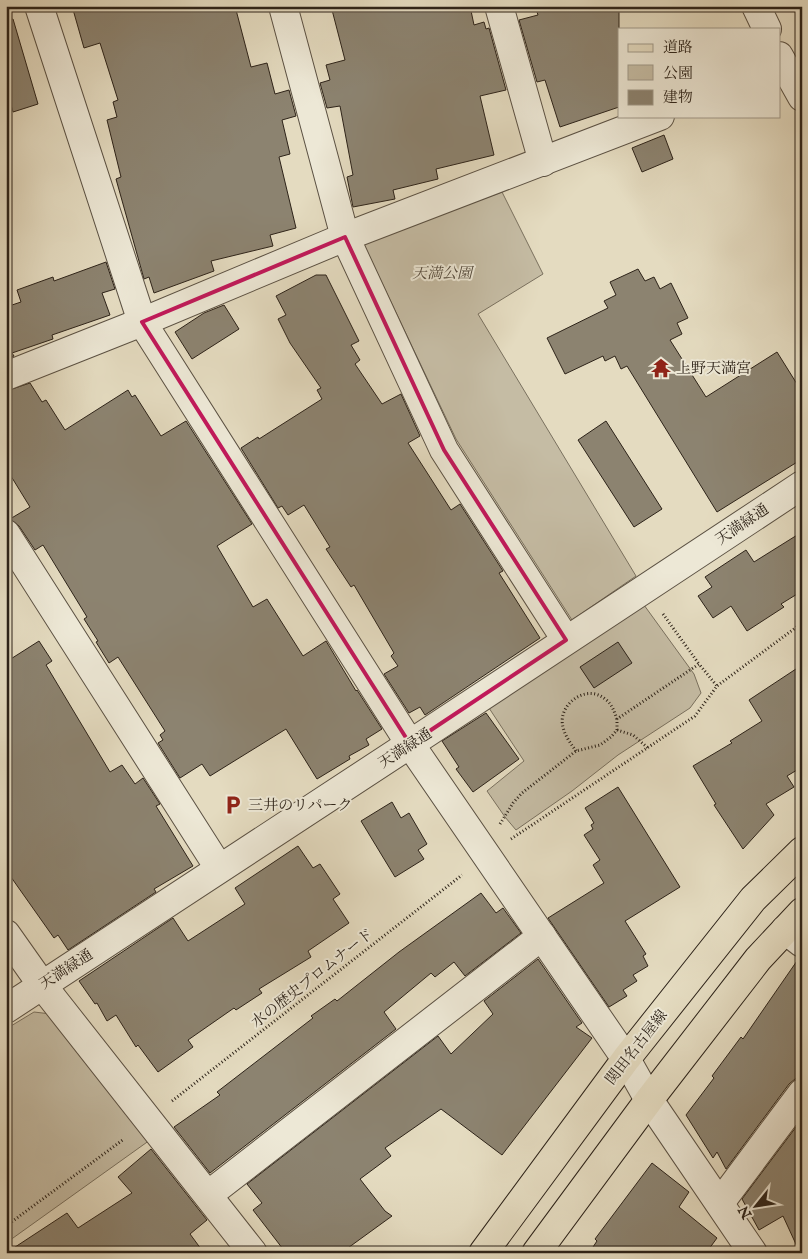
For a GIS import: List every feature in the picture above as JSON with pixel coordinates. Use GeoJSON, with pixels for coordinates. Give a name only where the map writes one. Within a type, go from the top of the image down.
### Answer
{"type":"FeatureCollection","features":[{"type":"Feature","properties":{"kind":"main road","name":"関田名古屋線"},"geometry":{"type":"LineString","coordinates":[[483,1253],[626,1059],[754,899],[802,851]]}},
{"type":"Feature","properties":{"kind":"main road"},"geometry":{"type":"LineString","coordinates":[[536,1253],[649,1100],[758,959],[796,928]]}},
{"type":"Feature","properties":{"kind":"street"},"geometry":{"type":"LineString","coordinates":[[39,6],[142,322],[410,744],[626,1059],[649,1100],[753,1253]]}},
{"type":"Feature","properties":{"kind":"street"},"geometry":{"type":"LineString","coordinates":[[283,6],[344,237],[444,450],[566,640]]}},
{"type":"Feature","properties":{"kind":"street"},"geometry":{"type":"LineString","coordinates":[[499,6],[543,162]]}},
{"type":"Feature","properties":{"kind":"street"},"geometry":{"type":"LineString","coordinates":[[756,6],[767,28]]}},
{"type":"Feature","properties":{"kind":"street"},"geometry":{"type":"LineString","coordinates":[[786,64],[802,96]]}},
{"type":"Feature","properties":{"kind":"street"},"geometry":{"type":"LineString","coordinates":[[6,376],[142,322],[344,237],[655,118]]}},
{"type":"Feature","properties":{"kind":"street","name":"天満緑通"},"geometry":{"type":"LineString","coordinates":[[6,1009],[802,485]]}},
{"type":"Feature","properties":{"kind":"street"},"geometry":{"type":"LineString","coordinates":[[6,534],[220,868]]}},
{"type":"Feature","properties":{"kind":"street"},"geometry":{"type":"LineString","coordinates":[[6,934],[42,985],[253,1253]]}},
{"type":"Feature","properties":{"kind":"street"},"geometry":{"type":"LineString","coordinates":[[208,1195],[542,936]]}},
{"type":"Feature","properties":{"kind":"street"},"geometry":{"type":"LineString","coordinates":[[720,1203],[802,1092]]}},
{"type":"Feature","properties":{"kind":"path"},"geometry":{"type":"LineString","coordinates":[[645,589],[717,686]]}},
{"type":"Feature","properties":{"kind":"path"},"geometry":{"type":"LineString","coordinates":[[506,842],[696,716],[717,686],[802,623]]}},
{"type":"Feature","properties":{"kind":"path"},"geometry":{"type":"LineString","coordinates":[[617,718],[699,664]]}},
{"type":"Feature","properties":{"kind":"path"},"geometry":{"type":"LineString","coordinates":[[495,830],[522,793],[576,751],[600,744],[611,737],[616,730],[617,718],[605,698],[594,694],[582,694],[570,702],[562,712],[563,727],[576,751]]}},
{"type":"Feature","properties":{"kind":"path"},"geometry":{"type":"LineString","coordinates":[[616,730],[633,735],[648,748]]}},
{"type":"Feature","properties":{"kind":"path","name":"水の歴史プロムナード"},"geometry":{"type":"LineString","coordinates":[[165,1106],[464,873]]}},
{"type":"Feature","properties":{"kind":"path"},"geometry":{"type":"LineString","coordinates":[[6,1226],[124,1139]]}},
{"type":"Feature","properties":{"kind":"highlighted area"},"geometry":{"type":"Polygon","coordinates":[[[345,237],[444,450],[566,640],[410,744],[142,322],[345,237]]]}},
{"type":"Feature","properties":{"kind":"green space","name":"天満公園"},"geometry":{"type":"Polygon","coordinates":[[[502,192],[543,274],[478,314],[636,576],[572,620],[456,439],[363,243],[502,192]]]}},
{"type":"Feature","properties":{"kind":"green space"},"geometry":{"type":"Polygon","coordinates":[[[644,605],[694,674],[701,693],[690,708],[618,755],[572,791],[516,830],[487,791],[524,761],[489,708],[644,605]]]}},
{"type":"Feature","properties":{"kind":"green space"},"geometry":{"type":"Polygon","coordinates":[[[34,1012],[51,1014],[150,1140],[6,1243],[6,1029],[34,1012]]]}},
{"type":"Feature","properties":{"kind":"building"},"geometry":{"type":"Polygon","coordinates":[[[72,6],[235,6],[251,67],[267,63],[275,94],[289,90],[296,116],[282,120],[290,154],[279,157],[296,228],[270,235],[273,246],[211,261],[214,271],[154,293],[149,277],[144,279],[116,179],[121,177],[107,120],[117,117],[113,102],[118,100],[100,43],[84,48],[72,6]]]}},
{"type":"Feature","properties":{"kind":"building"},"geometry":{"type":"Polygon","coordinates":[[[331,6],[470,6],[474,25],[484,22],[486,29],[489,28],[506,90],[480,96],[494,155],[436,169],[438,179],[393,190],[395,199],[353,207],[347,177],[353,175],[340,106],[327,108],[320,83],[330,80],[326,65],[345,60],[331,6]]]}},
{"type":"Feature","properties":{"kind":"building"},"geometry":{"type":"Polygon","coordinates":[[[535,6],[619,6],[618,107],[560,127],[545,80],[537,82],[519,20],[538,15],[535,6]]]}},
{"type":"Feature","properties":{"kind":"building"},"geometry":{"type":"Polygon","coordinates":[[[13,19],[38,104],[13,112],[6,86],[6,20],[13,19]]]}},
{"type":"Feature","properties":{"kind":"building"},"geometry":{"type":"Polygon","coordinates":[[[664,135],[673,159],[642,172],[632,148],[664,135]]]}},
{"type":"Feature","properties":{"kind":"building"},"geometry":{"type":"Polygon","coordinates":[[[106,262],[115,289],[102,293],[110,315],[52,335],[53,339],[12,353],[14,356],[6,359],[6,307],[21,302],[17,290],[53,277],[54,281],[106,262]]]}},
{"type":"Feature","properties":{"kind":"building"},"geometry":{"type":"Polygon","coordinates":[[[638,269],[645,281],[654,277],[660,289],[671,283],[688,318],[677,323],[682,334],[670,340],[706,397],[777,352],[802,392],[802,459],[717,512],[627,366],[621,369],[615,356],[605,361],[603,356],[565,374],[547,338],[608,308],[604,301],[616,295],[610,282],[638,269]]]}},
{"type":"Feature","properties":{"kind":"building"},"geometry":{"type":"Polygon","coordinates":[[[316,275],[326,275],[359,341],[351,345],[360,360],[355,364],[382,404],[401,394],[420,436],[408,443],[451,510],[460,504],[503,571],[499,573],[540,638],[425,715],[420,707],[409,713],[384,674],[398,666],[391,656],[394,653],[354,585],[351,587],[326,549],[330,547],[304,505],[288,515],[282,506],[278,508],[241,448],[258,437],[259,439],[322,399],[317,390],[321,388],[290,343],[278,319],[286,315],[276,296],[316,275]]]}},
{"type":"Feature","properties":{"kind":"building"},"geometry":{"type":"Polygon","coordinates":[[[224,305],[239,329],[192,359],[175,332],[204,313],[224,305]]]}},
{"type":"Feature","properties":{"kind":"building"},"geometry":{"type":"Polygon","coordinates":[[[30,383],[42,402],[46,400],[65,430],[128,390],[132,397],[135,395],[161,436],[186,421],[252,524],[217,546],[253,607],[267,599],[303,656],[326,641],[356,691],[382,729],[366,739],[369,745],[349,756],[350,759],[317,779],[286,729],[210,776],[202,764],[180,778],[158,743],[163,740],[160,735],[165,731],[118,657],[109,663],[84,619],[87,617],[43,545],[35,550],[19,526],[10,519],[30,507],[6,468],[6,391],[30,383]]]}},
{"type":"Feature","properties":{"kind":"building"},"geometry":{"type":"Polygon","coordinates":[[[606,421],[662,509],[634,527],[578,440],[606,421]]]}},
{"type":"Feature","properties":{"kind":"building"},"geometry":{"type":"Polygon","coordinates":[[[802,532],[802,591],[781,604],[784,607],[747,631],[731,606],[713,618],[698,596],[712,587],[705,577],[746,550],[754,562],[802,532]]]}},
{"type":"Feature","properties":{"kind":"building"},"geometry":{"type":"Polygon","coordinates":[[[39,641],[52,661],[46,665],[110,772],[122,765],[135,784],[143,778],[160,804],[156,806],[193,866],[154,889],[156,892],[68,950],[58,935],[54,938],[6,870],[6,662],[39,641]]]}},
{"type":"Feature","properties":{"kind":"building"},"geometry":{"type":"Polygon","coordinates":[[[618,642],[632,663],[594,688],[580,667],[618,642]]]}},
{"type":"Feature","properties":{"kind":"building"},"geometry":{"type":"Polygon","coordinates":[[[802,665],[802,767],[787,776],[794,787],[766,804],[774,815],[743,849],[714,805],[716,804],[693,766],[732,743],[730,741],[762,721],[749,700],[802,665]]]}},
{"type":"Feature","properties":{"kind":"building"},"geometry":{"type":"Polygon","coordinates":[[[486,713],[519,759],[473,792],[456,769],[459,767],[442,741],[486,713]]]}},
{"type":"Feature","properties":{"kind":"building"},"geometry":{"type":"Polygon","coordinates":[[[618,787],[680,887],[625,921],[646,954],[643,956],[648,966],[633,975],[637,981],[623,990],[627,996],[609,1007],[548,918],[604,883],[593,865],[600,860],[584,835],[593,829],[591,825],[594,823],[585,808],[618,787]]]}},
{"type":"Feature","properties":{"kind":"building"},"geometry":{"type":"Polygon","coordinates":[[[392,802],[401,818],[409,813],[427,844],[418,850],[424,859],[395,877],[361,821],[392,802]]]}},
{"type":"Feature","properties":{"kind":"building"},"geometry":{"type":"Polygon","coordinates":[[[298,846],[313,868],[320,864],[340,894],[333,899],[349,923],[308,951],[311,957],[259,989],[262,993],[236,1010],[234,1008],[188,1040],[193,1047],[158,1072],[138,1045],[136,1047],[116,1015],[107,1021],[97,1003],[95,1004],[79,981],[173,918],[188,941],[245,904],[235,888],[298,846]]]}},
{"type":"Feature","properties":{"kind":"building"},"geometry":{"type":"Polygon","coordinates":[[[481,893],[496,913],[503,908],[521,933],[465,976],[454,962],[435,977],[431,973],[384,1012],[396,1029],[210,1173],[174,1127],[220,1095],[217,1092],[313,1018],[311,1016],[335,999],[337,1001],[399,952],[481,893]]]}},
{"type":"Feature","properties":{"kind":"building"},"geometry":{"type":"Polygon","coordinates":[[[799,958],[802,958],[802,1078],[795,1079],[789,1084],[726,1169],[717,1152],[713,1158],[686,1115],[714,1078],[712,1076],[741,1037],[743,1039],[799,958]]]}},
{"type":"Feature","properties":{"kind":"building"},"geometry":{"type":"Polygon","coordinates":[[[538,959],[582,1023],[576,1027],[592,1038],[502,1155],[441,1109],[385,1148],[391,1156],[360,1179],[385,1211],[392,1216],[341,1253],[286,1253],[253,1210],[262,1203],[247,1184],[438,1036],[451,1054],[493,1014],[484,1001],[538,959]]]}},
{"type":"Feature","properties":{"kind":"building"},"geometry":{"type":"Polygon","coordinates":[[[802,1119],[802,1253],[800,1253],[783,1216],[759,1230],[742,1199],[802,1119]]]}},
{"type":"Feature","properties":{"kind":"building"},"geometry":{"type":"Polygon","coordinates":[[[151,1149],[207,1220],[190,1234],[204,1253],[6,1253],[67,1213],[78,1228],[132,1193],[118,1177],[151,1149]]]}},
{"type":"Feature","properties":{"kind":"building"},"geometry":{"type":"Polygon","coordinates":[[[652,1163],[689,1192],[679,1207],[717,1238],[706,1253],[589,1253],[597,1241],[595,1239],[652,1163]]]}},
{"type":"Feature","properties":{"kind":"place","name":"上野天満宮"},"geometry":{"type":"Point","coordinates":[661,368]}},
{"type":"Feature","properties":{"kind":"place","name":"三井のリパーク"},"geometry":{"type":"Point","coordinates":[233,805]}}]}
